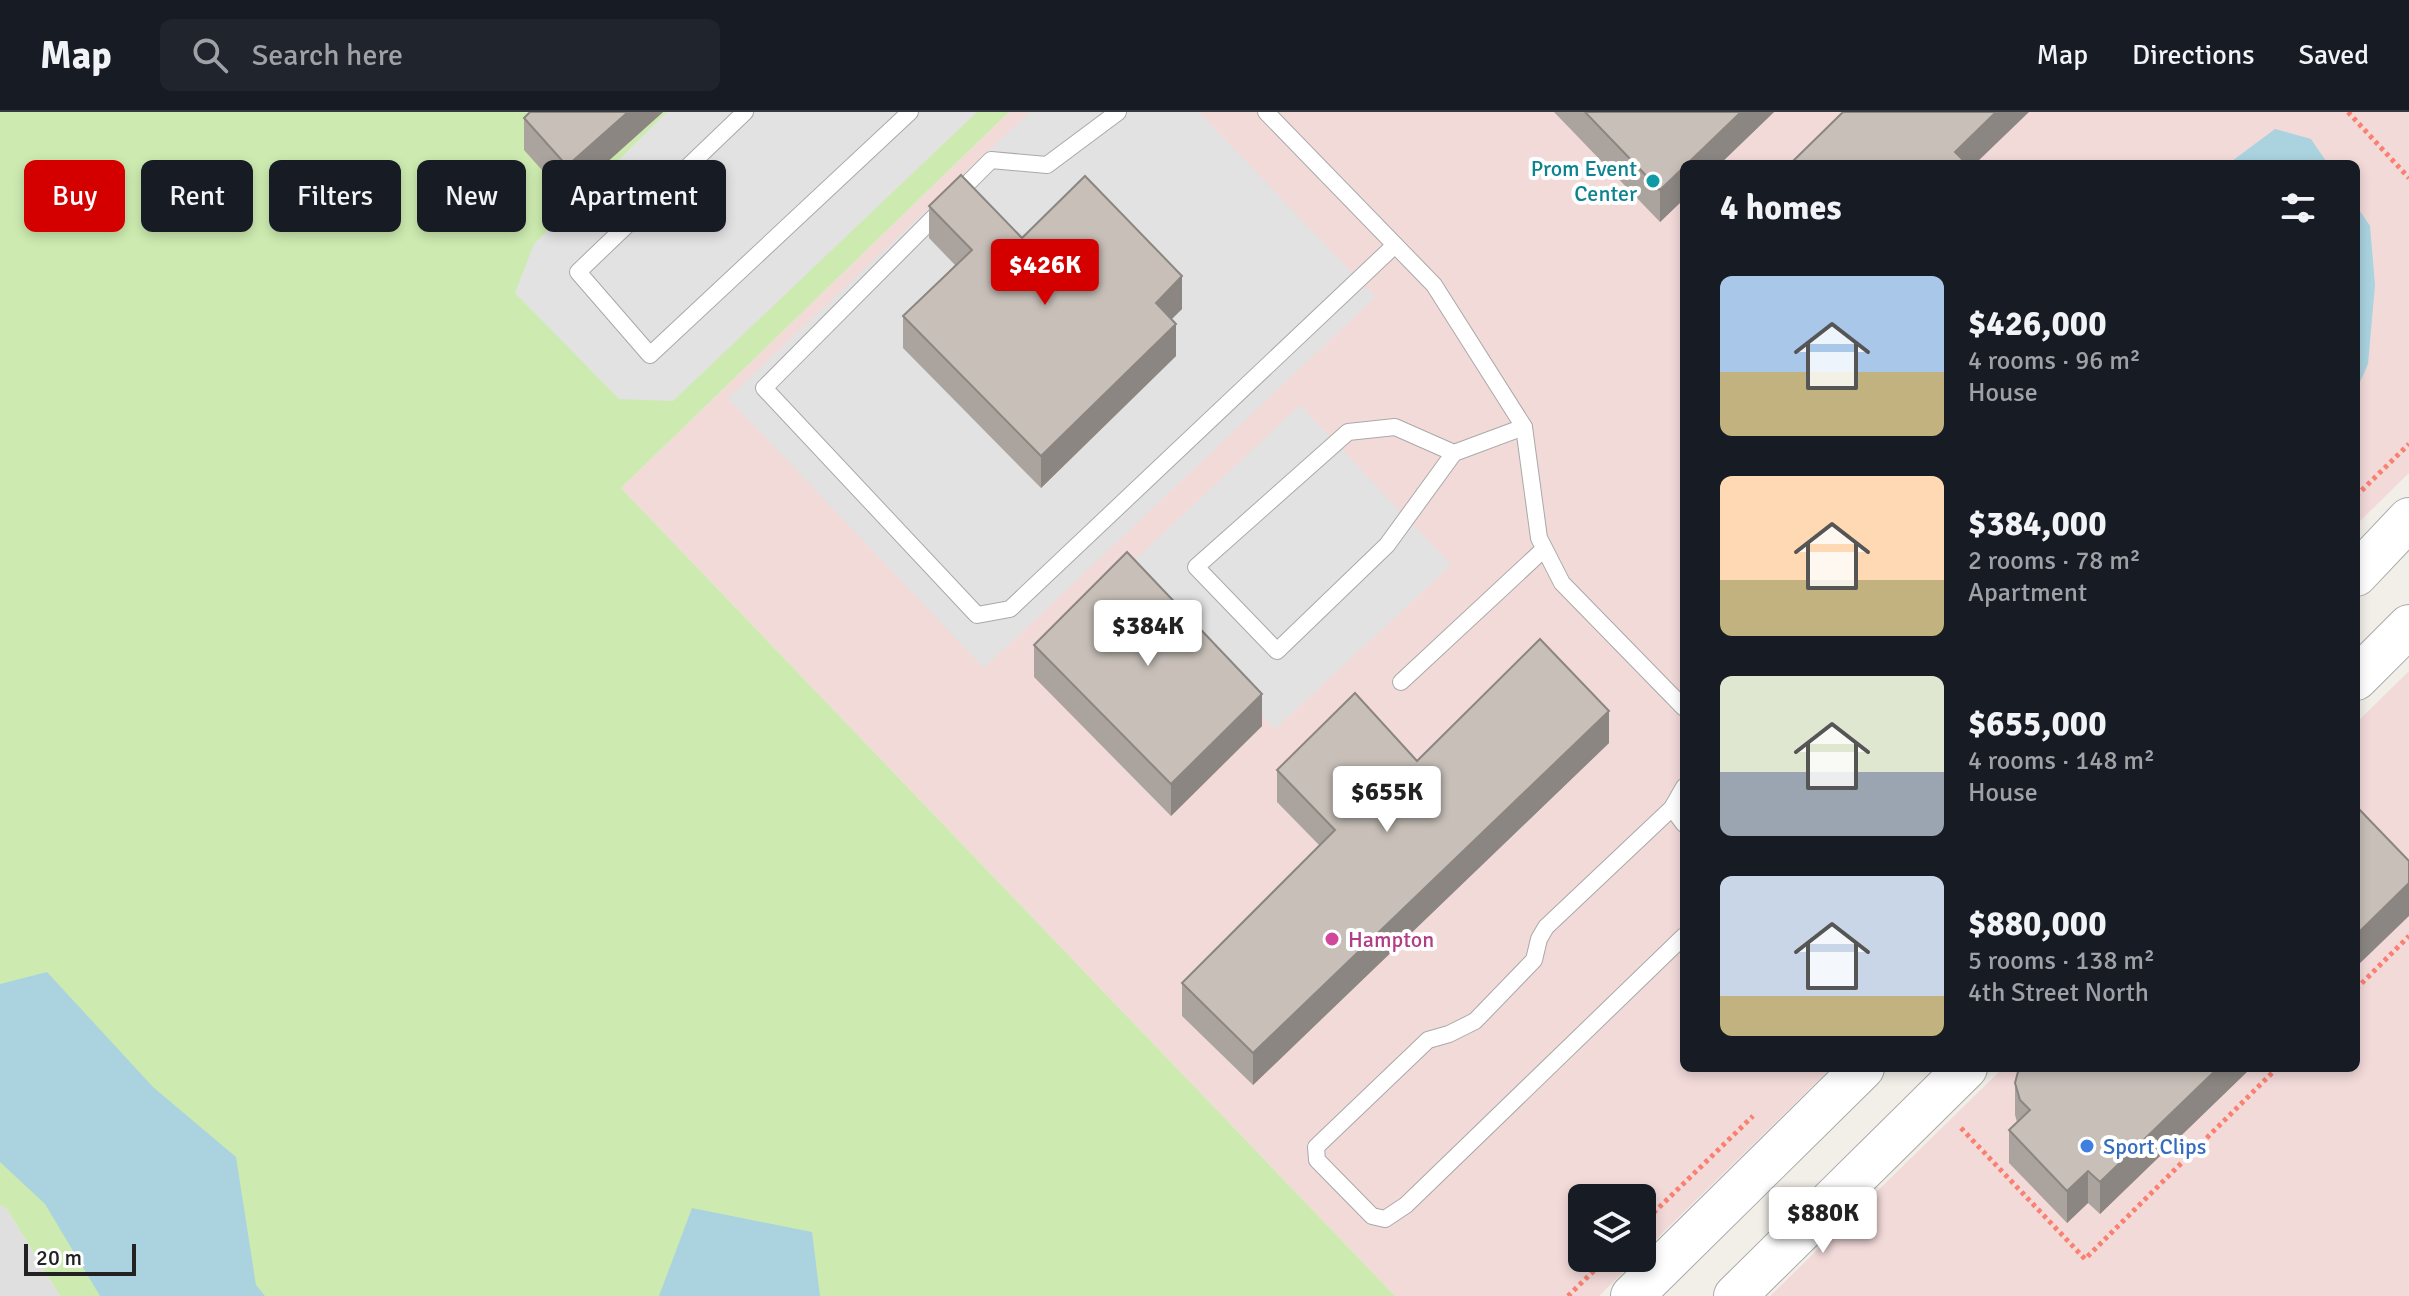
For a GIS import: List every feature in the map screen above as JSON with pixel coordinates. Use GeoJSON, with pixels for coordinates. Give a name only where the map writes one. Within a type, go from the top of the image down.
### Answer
{"type":"FeatureCollection","features":[{"type":"Feature","properties":{"kind":"street"},"geometry":{"type":"LineString","coordinates":[[2360,571],[2409,519]]}},
{"type":"Feature","properties":{"kind":"street"},"geometry":{"type":"LineString","coordinates":[[2360,675],[2409,626]]}},
{"type":"Feature","properties":{"kind":"street"},"geometry":{"type":"LineString","coordinates":[[1632,1296],[1859,1072]]}},
{"type":"Feature","properties":{"kind":"street"},"geometry":{"type":"LineString","coordinates":[[1735,1296],[1962,1072]]}},
{"type":"Feature","properties":{"kind":"lane"},"geometry":{"type":"LineString","coordinates":[[745,112],[578,272],[650,355],[910,112]]}},
{"type":"Feature","properties":{"kind":"lane"},"geometry":{"type":"LineString","coordinates":[[1118,112],[1047,165],[991,160],[764,388],[977,615],[1010,609],[1395,245]]}},
{"type":"Feature","properties":{"kind":"lane"},"geometry":{"type":"LineString","coordinates":[[1266,112],[1434,285],[1524,427],[1539,538],[1562,583],[1680,704]]}},
{"type":"Feature","properties":{"kind":"lane"},"geometry":{"type":"LineString","coordinates":[[1454,453],[1395,427],[1348,432],[1196,567],[1277,651],[1387,545],[1454,453],[1524,427]]}},
{"type":"Feature","properties":{"kind":"lane"},"geometry":{"type":"LineString","coordinates":[[1401,682],[1544,549]]}},
{"type":"Feature","properties":{"kind":"lane"},"geometry":{"type":"LineString","coordinates":[[1680,794],[1672,808],[1553,919],[1539,939],[1534,960],[1510,986],[1475,1021],[1428,1040],[1409,1057],[1316,1147],[1317,1160],[1372,1216],[1385,1219],[1406,1205],[1680,940]]}},
{"type":"Feature","properties":{"kind":"lane"},"geometry":{"type":"LineString","coordinates":[[1672,808],[1680,819]]}},
{"type":"Feature","properties":{"kind":"path"},"geometry":{"type":"LineString","coordinates":[[2348,112],[2409,178]]}},
{"type":"Feature","properties":{"kind":"path"},"geometry":{"type":"LineString","coordinates":[[2360,492],[2409,444]]}},
{"type":"Feature","properties":{"kind":"path"},"geometry":{"type":"LineString","coordinates":[[2360,985],[2409,936]]}},
{"type":"Feature","properties":{"kind":"path"},"geometry":{"type":"LineString","coordinates":[[1952,1120],[2085,1259],[2273,1072]]}},
{"type":"Feature","properties":{"kind":"path"},"geometry":{"type":"LineString","coordinates":[[1656,1210],[1756,1113]]}},
{"type":"Feature","properties":{"kind":"path"},"geometry":{"type":"LineString","coordinates":[[1568,1296],[1593,1272]]}},
{"type":"Feature","properties":{"kind":"shaded area"},"geometry":{"type":"Polygon","coordinates":[[[667,112],[977,112],[673,401],[619,399],[515,293],[534,244],[546,232],[726,232],[726,160],[619,160],[667,112]]]}},
{"type":"Feature","properties":{"kind":"shaded area"},"geometry":{"type":"Polygon","coordinates":[[[1009,112],[2409,112],[2409,473],[2360,521],[2360,160],[1680,160],[1680,1072],[1827,1072],[1656,1239],[1656,1184],[1568,1184],[1568,1272],[1623,1272],[1599,1296],[1395,1296],[621,488],[1009,112]]]}},
{"type":"Feature","properties":{"kind":"shaded area"},"geometry":{"type":"Polygon","coordinates":[[[1030,112],[1199,112],[1375,297],[984,668],[728,398],[1030,112]]]}},
{"type":"Feature","properties":{"kind":"shaded area"},"geometry":{"type":"Polygon","coordinates":[[[1300,405],[1451,565],[1275,729],[1125,569],[1300,405]]]}},
{"type":"Feature","properties":{"kind":"shaded area"},"geometry":{"type":"Polygon","coordinates":[[[2409,671],[2409,1296],[1770,1296],[1999,1072],[2360,1072],[2360,719],[2409,671]]]}},
{"type":"Feature","properties":{"kind":"shaded area"},"geometry":{"type":"Polygon","coordinates":[[[0,1205],[7,1209],[60,1296],[0,1296],[0,1205]]]}},
{"type":"Feature","properties":{"kind":"green space"},"geometry":{"type":"Polygon","coordinates":[[[0,112],[1009,112],[621,488],[1395,1296],[60,1296],[7,1209],[0,1205],[0,112]]]}},
{"type":"Feature","properties":{"kind":"water"},"geometry":{"type":"Polygon","coordinates":[[[2275,129],[2311,139],[2325,160],[2233,160],[2275,129]]]}},
{"type":"Feature","properties":{"kind":"water"},"geometry":{"type":"Polygon","coordinates":[[[2360,211],[2370,226],[2375,285],[2368,364],[2360,382],[2360,211]]]}},
{"type":"Feature","properties":{"kind":"water"},"geometry":{"type":"Polygon","coordinates":[[[47,972],[153,1087],[236,1157],[256,1285],[265,1296],[100,1296],[45,1204],[0,1162],[0,984],[47,972]]]}},
{"type":"Feature","properties":{"kind":"water"},"geometry":{"type":"Polygon","coordinates":[[[692,1208],[812,1232],[820,1296],[659,1296],[692,1208]]]}},
{"type":"Feature","properties":{"kind":"building"},"geometry":{"type":"Polygon","coordinates":[[[530,112],[628,112],[574,160],[562,160],[524,118],[530,112]]]}},
{"type":"Feature","properties":{"kind":"building"},"geometry":{"type":"Polygon","coordinates":[[[1585,112],[1741,112],[1691,160],[1680,160],[1680,171],[1660,190],[1585,112]]]}},
{"type":"Feature","properties":{"kind":"building"},"geometry":{"type":"Polygon","coordinates":[[[1843,112],[1996,112],[1955,152],[1963,160],[1794,160],[1843,112]]]}},
{"type":"Feature","properties":{"kind":"building"},"geometry":{"type":"Polygon","coordinates":[[[961,175],[1022,238],[1085,176],[1182,276],[1156,303],[1176,324],[1041,456],[903,316],[972,250],[929,206],[961,175]]]}},
{"type":"Feature","properties":{"kind":"building"},"geometry":{"type":"Polygon","coordinates":[[[1127,552],[1262,694],[1171,784],[1034,645],[1127,552]]]}},
{"type":"Feature","properties":{"kind":"building","name":"Hampton"},"geometry":{"type":"Polygon","coordinates":[[[1540,639],[1609,711],[1253,1053],[1182,983],[1335,830],[1277,770],[1355,693],[1417,761],[1540,639]]]}},
{"type":"Feature","properties":{"kind":"building"},"geometry":{"type":"Polygon","coordinates":[[[2360,810],[2409,861],[2409,883],[2360,931],[2360,810]]]}},
{"type":"Feature","properties":{"kind":"building"},"geometry":{"type":"Polygon","coordinates":[[[2018,1072],[2214,1072],[2100,1182],[2088,1171],[2067,1191],[2009,1130],[2030,1110],[2020,1100],[2015,1083],[2018,1072]]]}},
{"type":"Feature","properties":{"kind":"place","name":"Prom Event Center"},"geometry":{"type":"Point","coordinates":[1653,181]}},
{"type":"Feature","properties":{"kind":"place","name":"Hampton"},"geometry":{"type":"Point","coordinates":[1332,939]}},
{"type":"Feature","properties":{"kind":"place","name":"Sport Clips"},"geometry":{"type":"Point","coordinates":[2087,1146]}}]}
